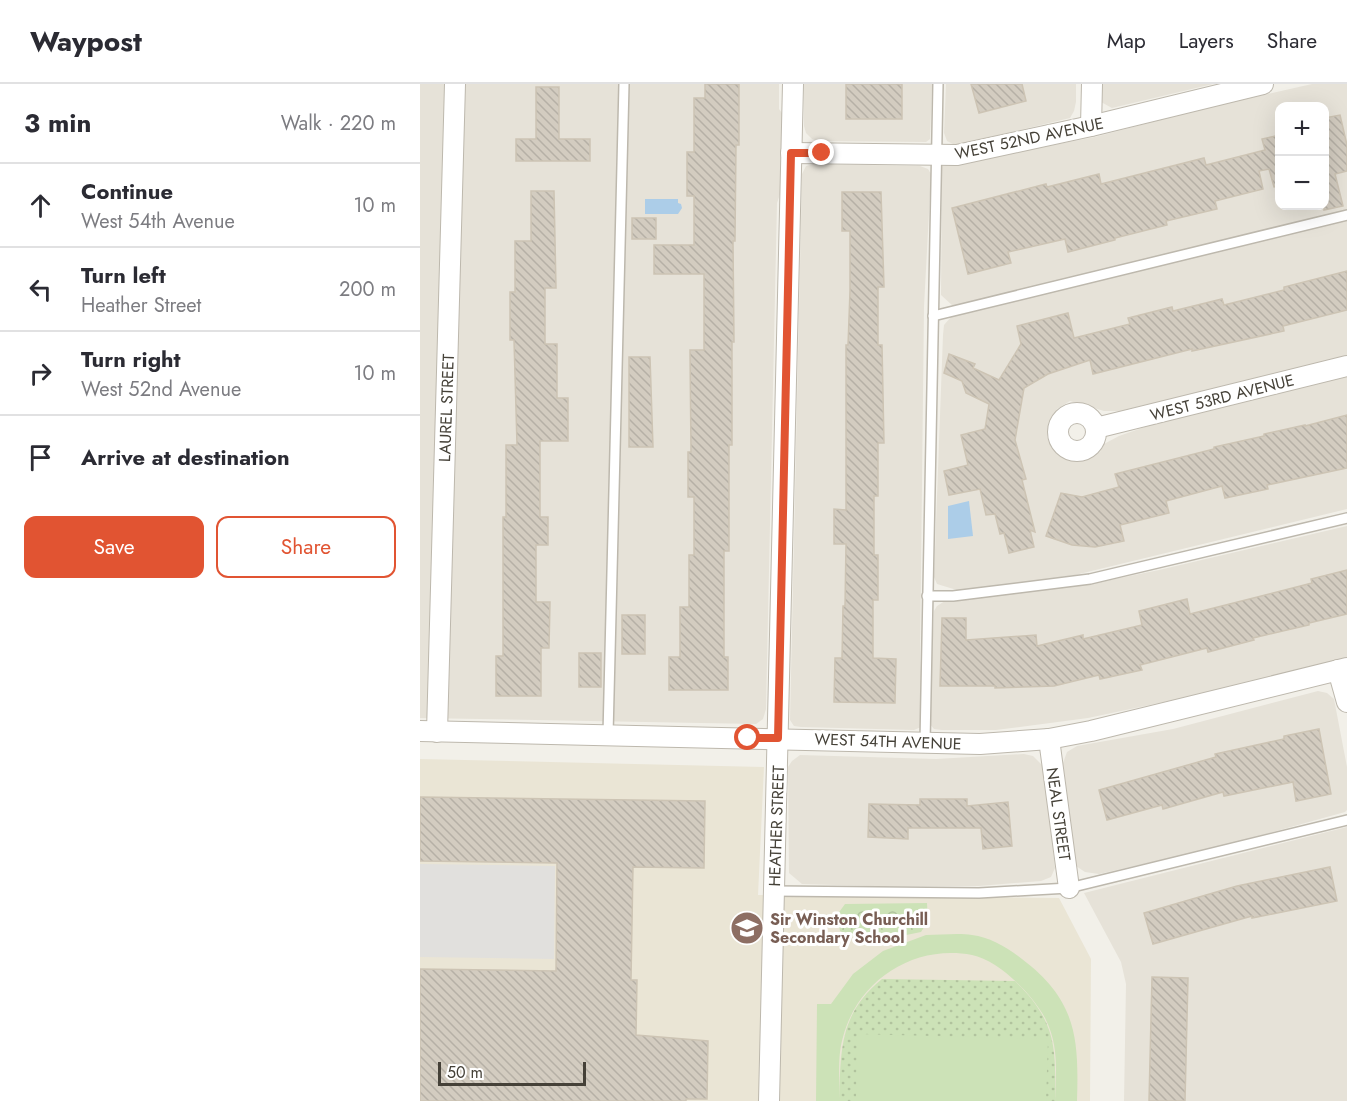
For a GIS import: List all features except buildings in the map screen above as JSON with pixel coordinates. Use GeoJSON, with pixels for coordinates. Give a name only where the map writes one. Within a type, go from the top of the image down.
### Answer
{"type":"FeatureCollection","features":[{"type":"Feature","properties":{"kind":"street","name":"LAUREL STREET"},"geometry":{"type":"LineString","coordinates":[[429,732],[455,84]]}},
{"type":"Feature","properties":{"kind":"street","name":"HEATHER STREET"},"geometry":{"type":"LineString","coordinates":[[769,1101],[793,84]]}},
{"type":"Feature","properties":{"kind":"street"},"geometry":{"type":"LineString","coordinates":[[1091,126],[1092,84]]}},
{"type":"Feature","properties":{"kind":"street","name":"WEST 52ND AVENUE"},"geometry":{"type":"LineString","coordinates":[[791,153],[957,155],[1091,126],[1236,87],[1263,84]]}},
{"type":"Feature","properties":{"kind":"street","name":"WEST 53RD AVENUE"},"geometry":{"type":"LineString","coordinates":[[1096,428],[1347,366]]}},
{"type":"Feature","properties":{"kind":"street","name":"WEST 54TH AVENUE"},"geometry":{"type":"LineString","coordinates":[[429,732],[980,744],[1049,739],[1090,731],[1343,669]]}},
{"type":"Feature","properties":{"kind":"street"},"geometry":{"type":"LineString","coordinates":[[1343,669],[1347,702]]}},
{"type":"Feature","properties":{"kind":"street","name":"NEAL STREET"},"geometry":{"type":"LineString","coordinates":[[1049,739],[1069,888]]}},
{"type":"Feature","properties":{"kind":"lane"},"geometry":{"type":"LineString","coordinates":[[608,735],[624,84]]}},
{"type":"Feature","properties":{"kind":"lane"},"geometry":{"type":"LineString","coordinates":[[925,743],[938,84]]}},
{"type":"Feature","properties":{"kind":"lane"},"geometry":{"type":"LineString","coordinates":[[933,316],[1347,215]]}},
{"type":"Feature","properties":{"kind":"lane"},"geometry":{"type":"LineString","coordinates":[[927,596],[953,596],[1090,579],[1347,518]]}},
{"type":"Feature","properties":{"kind":"lane"},"geometry":{"type":"LineString","coordinates":[[774,891],[980,893],[1069,888],[1347,820]]}},
{"type":"Feature","properties":{"kind":"shaded area"},"geometry":{"type":"Polygon","coordinates":[[[420,84],[779,84],[779,109],[782,113],[781,191],[777,203],[766,709],[763,719],[756,724],[420,718],[420,84]]]}},
{"type":"Feature","properties":{"kind":"shaded area"},"geometry":{"type":"Polygon","coordinates":[[[804,84],[932,84],[930,139],[926,142],[818,141],[812,139],[806,133],[804,126],[804,84]]]}},
{"type":"Feature","properties":{"kind":"shaded area"},"geometry":{"type":"Polygon","coordinates":[[[946,84],[1076,84],[1076,102],[1070,118],[962,144],[953,144],[947,141],[944,133],[946,84]]]}},
{"type":"Feature","properties":{"kind":"shaded area"},"geometry":{"type":"Polygon","coordinates":[[[1098,84],[1213,84],[1112,108],[1101,102],[1098,84]]]}},
{"type":"Feature","properties":{"kind":"shaded area"},"geometry":{"type":"Polygon","coordinates":[[[1312,84],[1347,84],[1347,211],[953,306],[941,295],[942,166],[1095,137],[1202,109],[1312,84]]]}},
{"type":"Feature","properties":{"kind":"shaded area"},"geometry":{"type":"Polygon","coordinates":[[[814,164],[920,166],[928,169],[931,174],[924,307],[920,659],[923,723],[921,727],[914,730],[801,727],[794,726],[790,720],[802,174],[806,166],[814,164]]]}},
{"type":"Feature","properties":{"kind":"shaded area"},"geometry":{"type":"Polygon","coordinates":[[[1347,219],[1347,357],[1120,411],[1104,411],[1070,401],[1057,409],[1047,437],[1054,449],[1061,453],[1075,460],[1087,458],[1100,452],[1104,444],[1119,436],[1165,420],[1347,376],[1347,509],[1075,575],[960,591],[937,584],[934,577],[943,335],[944,325],[951,317],[1347,219]]]}},
{"type":"Feature","properties":{"kind":"shaded area"},"geometry":{"type":"Polygon","coordinates":[[[1347,526],[1347,658],[1216,691],[1088,718],[996,730],[942,730],[934,729],[929,723],[934,611],[945,601],[1091,584],[1347,526]]]}},
{"type":"Feature","properties":{"kind":"shaded area"},"geometry":{"type":"Polygon","coordinates":[[[1318,691],[1327,693],[1334,699],[1347,767],[1347,810],[1345,812],[1219,847],[1099,874],[1085,872],[1076,866],[1063,763],[1067,752],[1077,746],[1173,729],[1318,691]]]}},
{"type":"Feature","properties":{"kind":"shaded area"},"geometry":{"type":"Polygon","coordinates":[[[1024,754],[1033,756],[1044,767],[1055,868],[1051,877],[1041,881],[979,886],[871,886],[802,884],[789,873],[788,767],[800,755],[936,759],[1024,754]]]}},
{"type":"Feature","properties":{"kind":"shaded area","name":"Sir Winston Churchill Secondary School"},"geometry":{"type":"Polygon","coordinates":[[[420,759],[764,767],[758,895],[1059,898],[1091,959],[1090,1101],[420,1101],[420,759]]]}},
{"type":"Feature","properties":{"kind":"shaded area"},"geometry":{"type":"Polygon","coordinates":[[[1347,827],[1347,1101],[1124,1101],[1126,984],[1121,962],[1084,893],[1347,827]]]}},
{"type":"Feature","properties":{"kind":"shaded area"},"geometry":{"type":"Polygon","coordinates":[[[420,864],[555,866],[554,959],[420,957],[420,864]]]}},
{"type":"Feature","properties":{"kind":"green space"},"geometry":{"type":"Polygon","coordinates":[[[927,903],[928,921],[921,932],[887,939],[874,945],[840,931],[837,915],[845,904],[927,903]]]}},
{"type":"Feature","properties":{"kind":"green space"},"geometry":{"type":"Polygon","coordinates":[[[967,934],[985,938],[1022,959],[1054,989],[1064,1005],[1075,1039],[1077,1101],[1055,1101],[1056,1060],[1053,1040],[1046,1020],[1034,1001],[1015,981],[993,964],[972,955],[950,953],[929,955],[910,961],[891,970],[875,983],[861,999],[850,1017],[843,1037],[839,1061],[839,1101],[816,1101],[817,1004],[831,1004],[853,974],[883,951],[926,935],[967,934]]]}},
{"type":"Feature","properties":{"kind":"green space"},"geometry":{"type":"Polygon","coordinates":[[[882,979],[1015,981],[1039,1009],[1051,1035],[1055,1065],[1055,1101],[839,1101],[845,1034],[857,1006],[882,979]]]}},
{"type":"Feature","properties":{"kind":"green space"},"geometry":{"type":"Polygon","coordinates":[[[857,1034],[1048,1039],[1046,1101],[856,1101],[857,1034]]]}},
{"type":"Feature","properties":{"kind":"water"},"geometry":{"type":"Polygon","coordinates":[[[645,199],[678,199],[682,208],[678,214],[645,214],[645,199]]]}},
{"type":"Feature","properties":{"kind":"water"},"geometry":{"type":"Polygon","coordinates":[[[969,501],[973,536],[948,539],[948,506],[969,501]]]}},
{"type":"Feature","properties":{"kind":"place","name":"Sir Winston Churchill Secondary School"},"geometry":{"type":"Point","coordinates":[747,928]}},
{"type":"Feature","properties":{"kind":"route"},"geometry":{"type":"LineString","coordinates":[[748,738],[778,738],[791,153],[822,153]]}}]}
